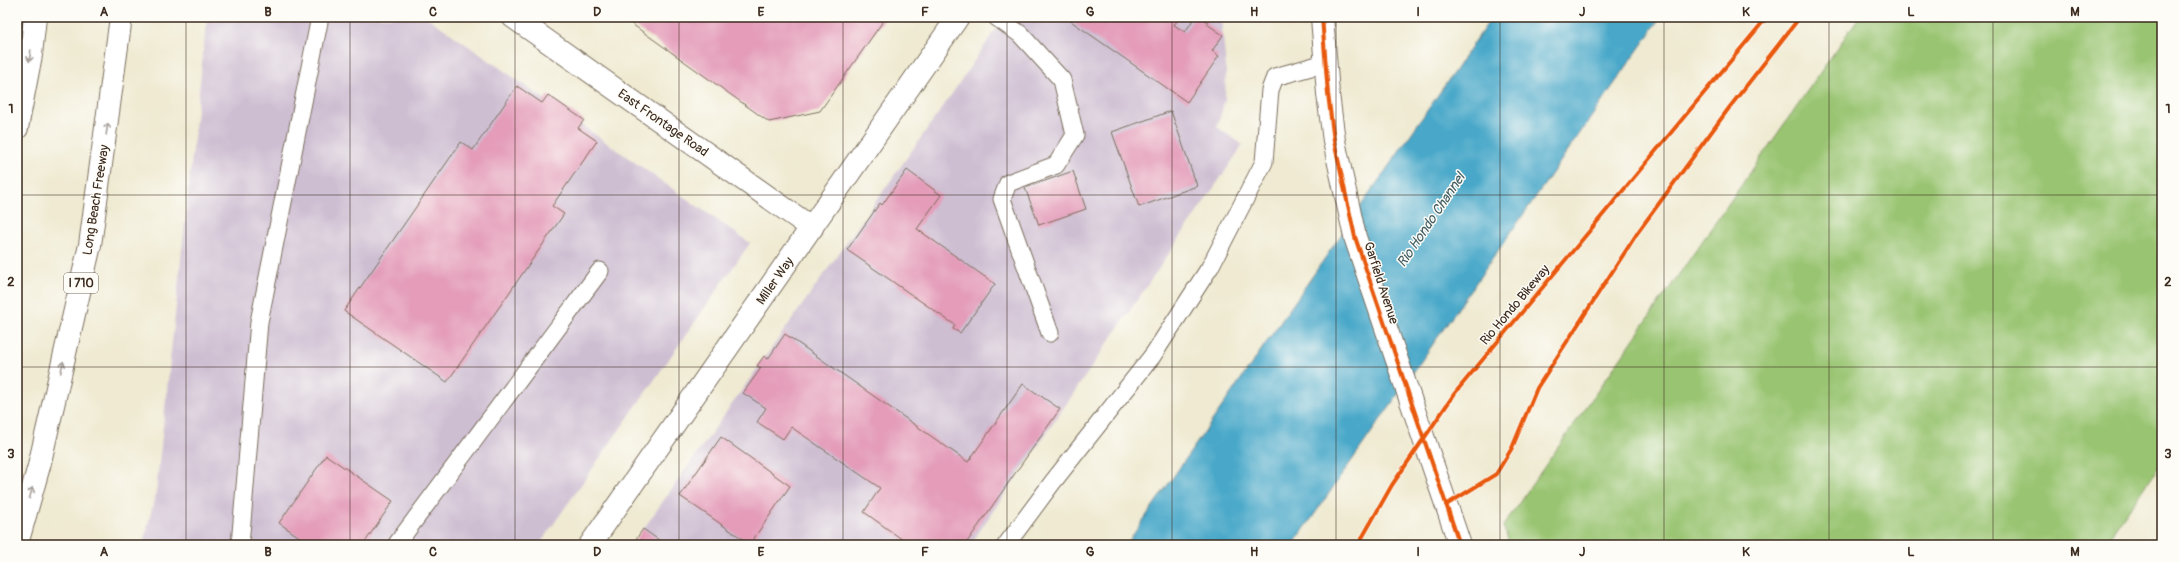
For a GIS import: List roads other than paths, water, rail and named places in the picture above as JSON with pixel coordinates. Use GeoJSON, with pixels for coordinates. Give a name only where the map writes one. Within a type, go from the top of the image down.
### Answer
{"type":"FeatureCollection","features":[{"type":"Feature","properties":{"kind":"main road"},"geometry":{"type":"LineString","coordinates":[[17,128],[31,55],[34,17]]}},
{"type":"Feature","properties":{"kind":"main road","name":"Long Beach Freeway"},"geometry":{"type":"LineString","coordinates":[[17,544],[39,466],[90,245],[121,17]]}},
{"type":"Feature","properties":{"kind":"main road","name":"East Frontage Road"},"geometry":{"type":"LineString","coordinates":[[513,17],[812,228]]}},
{"type":"Feature","properties":{"kind":"main road","name":"Miller Way"},"geometry":{"type":"LineString","coordinates":[[590,545],[958,17]]}},
{"type":"Feature","properties":{"kind":"main road","name":"Garfield Avenue"},"geometry":{"type":"LineString","coordinates":[[1322,17],[1328,94],[1339,166],[1355,237],[1460,545]]}},
{"type":"Feature","properties":{"kind":"lane"},"geometry":{"type":"LineString","coordinates":[[240,545],[260,322],[320,17]]}},
{"type":"Feature","properties":{"kind":"lane"},"geometry":{"type":"LineString","coordinates":[[996,17],[1020,34],[1062,80],[1076,135],[1056,165],[1008,183],[1002,199],[1050,334]]}},
{"type":"Feature","properties":{"kind":"lane"},"geometry":{"type":"LineString","coordinates":[[1006,545],[1052,483],[1153,355],[1210,267],[1264,162],[1270,90],[1275,77],[1325,64]]}},
{"type":"Feature","properties":{"kind":"lane"},"geometry":{"type":"LineString","coordinates":[[396,545],[600,271]]}},
{"type":"Feature","properties":{"kind":"water","name":"Rio Hondo Channel"},"geometry":{"type":"Polygon","coordinates":[[[1492,17],[1661,17],[1293,545],[1126,545],[1492,17]]]}}]}
